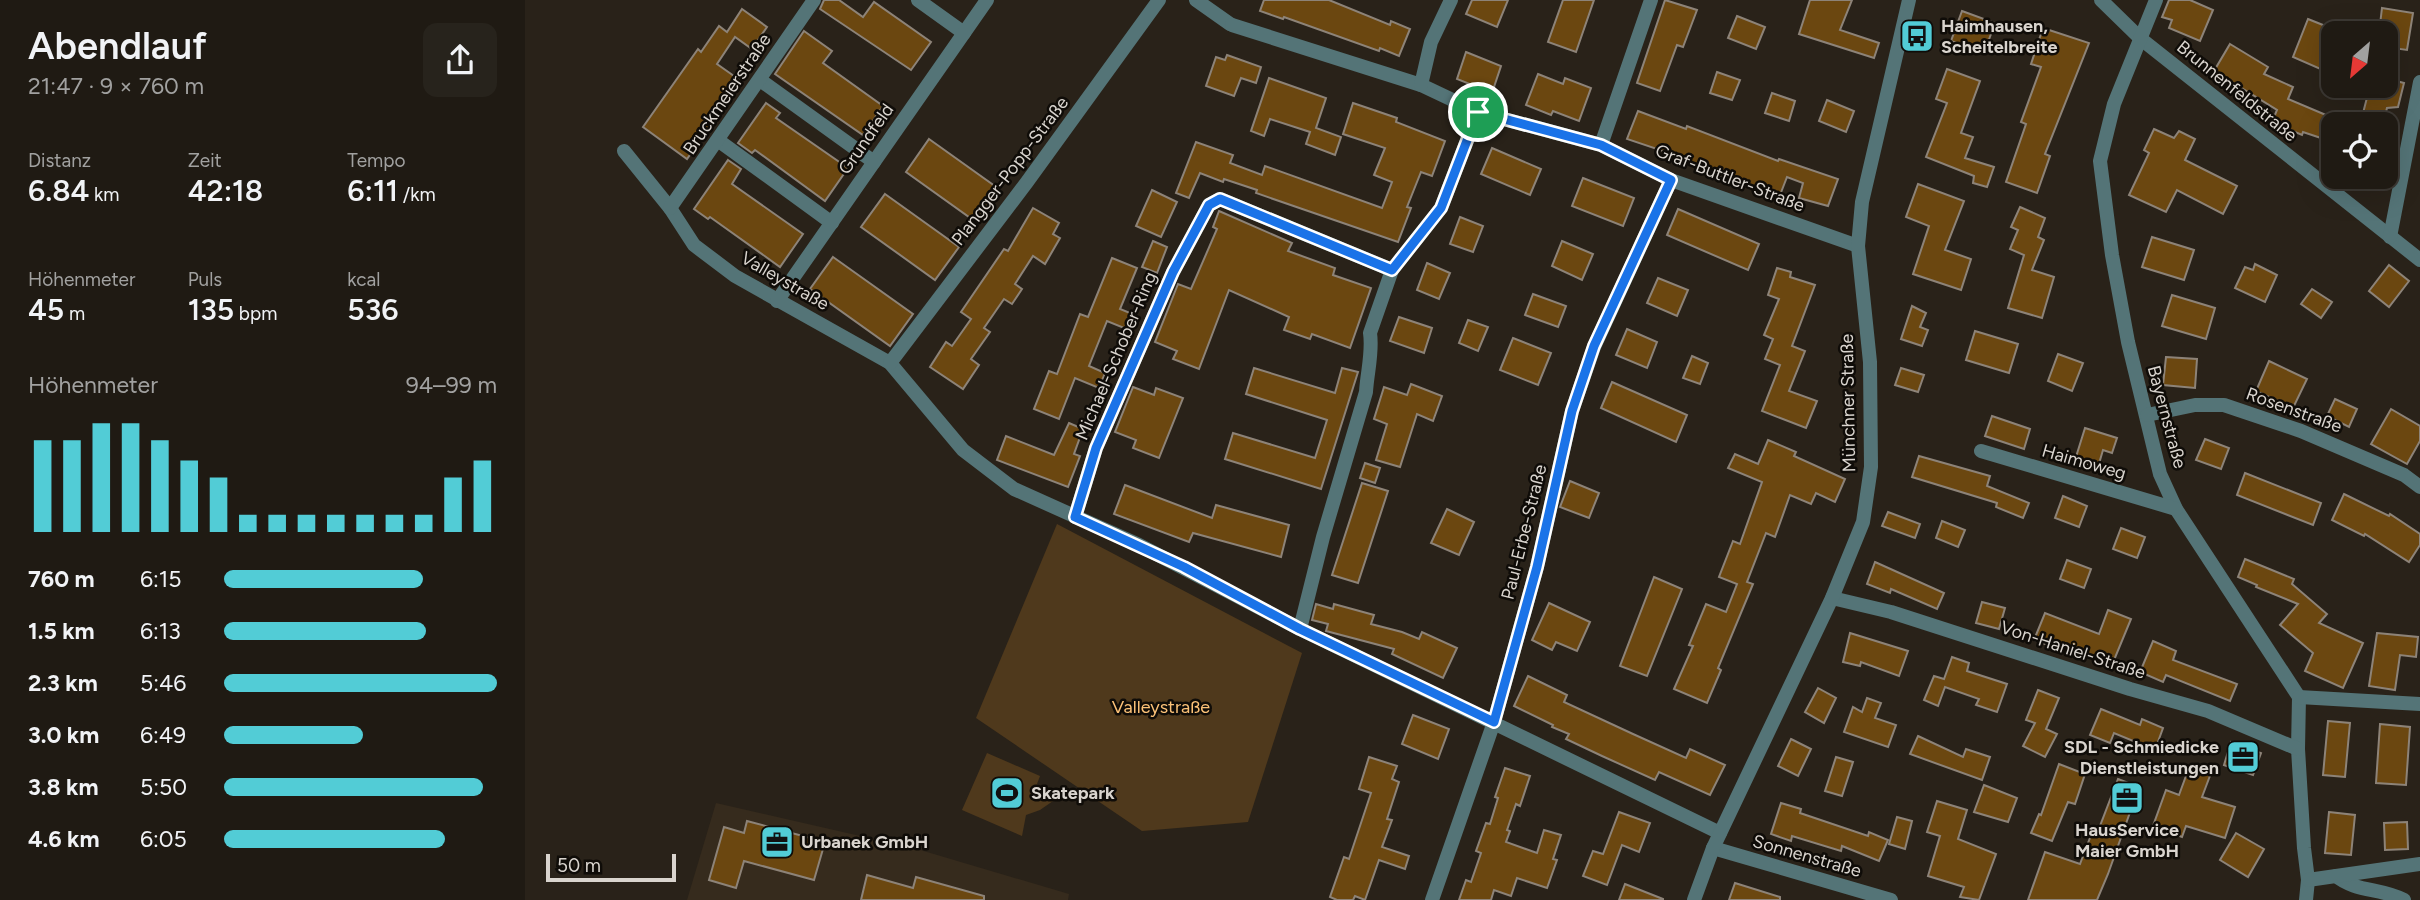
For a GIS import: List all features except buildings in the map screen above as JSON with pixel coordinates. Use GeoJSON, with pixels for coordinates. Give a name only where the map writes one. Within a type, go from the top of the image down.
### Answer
{"type":"FeatureCollection","features":[{"type":"Feature","properties":{"kind":"street","name":"Bruckmeierstraße"},"geometry":{"type":"LineString","coordinates":[[670,208],[719,141],[814,0]]}},
{"type":"Feature","properties":{"kind":"street"},"geometry":{"type":"LineString","coordinates":[[918,0],[964,33]]}},
{"type":"Feature","properties":{"kind":"street","name":"Grundfeld"},"geometry":{"type":"LineString","coordinates":[[778,301],[987,0]]}},
{"type":"Feature","properties":{"kind":"street","name":"Plangger-Popp-Straße"},"geometry":{"type":"LineString","coordinates":[[890,363],[1027,182],[1159,0]]}},
{"type":"Feature","properties":{"kind":"street","name":"Graf-Buttler-Straße"},"geometry":{"type":"LineString","coordinates":[[1196,0],[1231,24],[1421,85],[1478,112],[1601,145],[1671,180],[1858,246]]}},
{"type":"Feature","properties":{"kind":"street"},"geometry":{"type":"LineString","coordinates":[[1421,85],[1431,42],[1451,0]]}},
{"type":"Feature","properties":{"kind":"street"},"geometry":{"type":"LineString","coordinates":[[1601,145],[1651,0]]}},
{"type":"Feature","properties":{"kind":"street","name":"Münchner Straße"},"geometry":{"type":"LineString","coordinates":[[1694,900],[1713,848],[1832,598],[1863,522],[1871,467],[1870,362],[1858,246],[1862,202],[1909,0]]}},
{"type":"Feature","properties":{"kind":"street","name":"Brunnenfeldstraße"},"geometry":{"type":"LineString","coordinates":[[2101,0],[2141,39],[2420,260]]}},
{"type":"Feature","properties":{"kind":"street","name":"Bayernstraße"},"geometry":{"type":"LineString","coordinates":[[2156,0],[2114,104],[2100,161],[2127,342],[2160,474],[2176,509],[2299,697]]}},
{"type":"Feature","properties":{"kind":"street"},"geometry":{"type":"LineString","coordinates":[[760,80],[874,162]]}},
{"type":"Feature","properties":{"kind":"street"},"geometry":{"type":"LineString","coordinates":[[2390,237],[2420,82]]}},
{"type":"Feature","properties":{"kind":"street"},"geometry":{"type":"LineString","coordinates":[[1300,629],[1323,537],[1366,393],[1372,343],[1370,333],[1392,270],[1441,208],[1478,112]]}},
{"type":"Feature","properties":{"kind":"street"},"geometry":{"type":"LineString","coordinates":[[719,141],[832,223]]}},
{"type":"Feature","properties":{"kind":"street","name":"Valleystraße"},"geometry":{"type":"LineString","coordinates":[[624,151],[670,208],[694,245],[735,276],[890,363],[963,450],[1014,489],[1184,567],[1300,629],[1720,833]]}},
{"type":"Feature","properties":{"kind":"street","name":"Paul-Erbe-Straße"},"geometry":{"type":"LineString","coordinates":[[1432,900],[1494,722],[1537,567],[1572,411],[1594,346],[1671,180]]}},
{"type":"Feature","properties":{"kind":"street","name":"Michael-Schober-Ring"},"geometry":{"type":"LineString","coordinates":[[1075,517],[1096,448],[1173,272],[1209,205],[1220,199],[1392,270]]}},
{"type":"Feature","properties":{"kind":"street","name":"Rosenstraße"},"geometry":{"type":"LineString","coordinates":[[2147,415],[2195,405],[2224,405],[2301,431],[2404,475],[2420,487]]}},
{"type":"Feature","properties":{"kind":"street","name":"Haimoweg"},"geometry":{"type":"LineString","coordinates":[[1981,451],[2176,509]]}},
{"type":"Feature","properties":{"kind":"street","name":"Von-Haniel-Straße"},"geometry":{"type":"LineString","coordinates":[[1832,598],[1891,612],[2130,689],[2208,711],[2298,749]]}},
{"type":"Feature","properties":{"kind":"street"},"geometry":{"type":"LineString","coordinates":[[2306,900],[2308,880],[2298,749],[2299,697],[2420,704]]}},
{"type":"Feature","properties":{"kind":"street","name":"Sonnenstraße"},"geometry":{"type":"LineString","coordinates":[[1713,848],[1891,900]]}},
{"type":"Feature","properties":{"kind":"street"},"geometry":{"type":"LineString","coordinates":[[2308,880],[2420,864]]}},
{"type":"Feature","properties":{"kind":"street"},"geometry":{"type":"LineString","coordinates":[[2336,876],[2346,884],[2393,894],[2404,900]]}},
{"type":"Feature","properties":{"kind":"shaded area"},"geometry":{"type":"Polygon","coordinates":[[[716,803],[917,849],[1069,894],[1068,900],[687,900],[716,803]]]}},
{"type":"Feature","properties":{"kind":"green space","name":"Valleystraße"},"geometry":{"type":"Polygon","coordinates":[[[1057,524],[1302,653],[1248,822],[1142,831],[976,718],[1057,524]]]}},
{"type":"Feature","properties":{"kind":"green space","name":"Skatepark"},"geometry":{"type":"Polygon","coordinates":[[[987,753],[1040,776],[1037,784],[1053,801],[1026,815],[1022,836],[962,810],[987,753]]]}},
{"type":"Feature","properties":{"kind":"place","name":"Haimhausen, Scheitelbreite"},"geometry":{"type":"Point","coordinates":[1917,36]}},
{"type":"Feature","properties":{"kind":"place","name":"SDL - Schmiedicke Dienstleistungen"},"geometry":{"type":"Point","coordinates":[2243,757]}},
{"type":"Feature","properties":{"kind":"place","name":"Skatepark"},"geometry":{"type":"Point","coordinates":[1007,793]}},
{"type":"Feature","properties":{"kind":"place","name":"HausService Maier GmbH"},"geometry":{"type":"Point","coordinates":[2127,798]}},
{"type":"Feature","properties":{"kind":"place","name":"Urbanek GmbH"},"geometry":{"type":"Point","coordinates":[777,842]}},
{"type":"Feature","properties":{"kind":"route"},"geometry":{"type":"LineString","coordinates":[[1478,112],[1601,145],[1671,180],[1594,346],[1572,411],[1537,567],[1494,722],[1300,629],[1184,567],[1075,517],[1096,448],[1173,272],[1209,205],[1220,199],[1392,270],[1441,208],[1478,112]]}}]}
